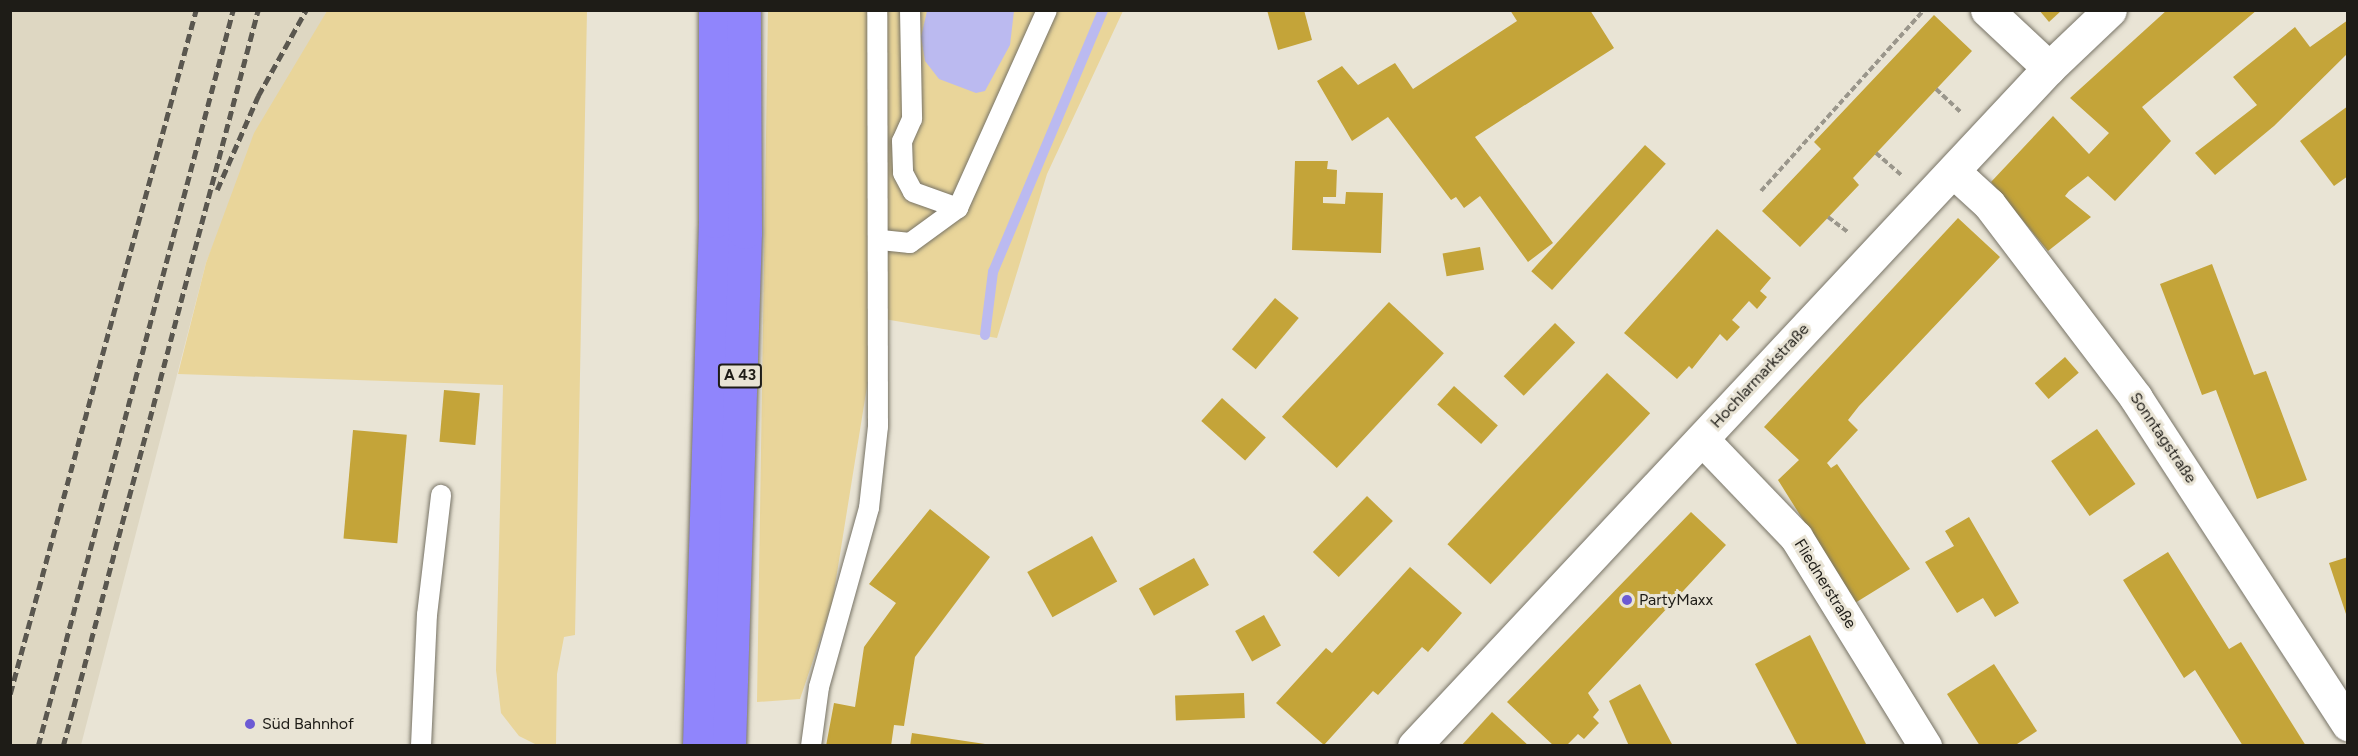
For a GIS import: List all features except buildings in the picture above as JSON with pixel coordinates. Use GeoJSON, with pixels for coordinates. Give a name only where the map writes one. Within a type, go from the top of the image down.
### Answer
{"type":"FeatureCollection","features":[{"type":"Feature","properties":{"kind":"highway","name":"A 43"},"geometry":{"type":"LineString","coordinates":[[714,743],[715,10]]}},
{"type":"Feature","properties":{"kind":"highway","name":"A 43"},"geometry":{"type":"LineString","coordinates":[[714,743],[745,232],[744,10]]}},
{"type":"Feature","properties":{"kind":"street"},"geometry":{"type":"LineString","coordinates":[[1987,10],[2049,68]]}},
{"type":"Feature","properties":{"kind":"street","name":"Hochlarmarkstraße"},"geometry":{"type":"LineString","coordinates":[[1414,746],[2049,68],[2110,10]]}},
{"type":"Feature","properties":{"kind":"street","name":"Sonntagstraße"},"geometry":{"type":"LineString","coordinates":[[1953,171],[1989,204],[2136,398],[2348,724]]}},
{"type":"Feature","properties":{"kind":"street","name":"Fliednerstraße"},"geometry":{"type":"LineString","coordinates":[[1702,439],[1797,537],[1925,746]]}},
{"type":"Feature","properties":{"kind":"lane"},"geometry":{"type":"LineString","coordinates":[[811,746],[819,687],[869,508],[878,427],[881,240],[878,10]]}},
{"type":"Feature","properties":{"kind":"lane"},"geometry":{"type":"LineString","coordinates":[[881,240],[910,243],[958,208],[1047,10]]}},
{"type":"Feature","properties":{"kind":"lane"},"geometry":{"type":"LineString","coordinates":[[911,13],[912,119],[902,141],[903,174],[913,192],[958,208]]}},
{"type":"Feature","properties":{"kind":"lane"},"geometry":{"type":"LineString","coordinates":[[422,746],[427,615],[441,495]]}},
{"type":"Feature","properties":{"kind":"path"},"geometry":{"type":"LineString","coordinates":[[1761,191],[1924,10]]}},
{"type":"Feature","properties":{"kind":"shaded area"},"geometry":{"type":"Polygon","coordinates":[[[10,11],[327,11],[236,189],[206,263],[81,745],[11,745],[10,11]]]}},
{"type":"Feature","properties":{"kind":"shaded area"},"geometry":{"type":"Polygon","coordinates":[[[327,11],[587,11],[575,635],[564,637],[557,674],[556,745],[537,745],[519,736],[501,713],[496,670],[503,385],[178,374],[206,263],[254,133],[327,11]]]}},
{"type":"Feature","properties":{"kind":"shaded area"},"geometry":{"type":"Polygon","coordinates":[[[768,11],[1123,11],[1047,174],[997,338],[878,318],[832,604],[800,699],[757,702],[768,11]]]}},
{"type":"Feature","properties":{"kind":"water"},"geometry":{"type":"Polygon","coordinates":[[[927,11],[1014,11],[1010,45],[985,91],[976,93],[939,79],[925,61],[921,37],[927,11]]]}},
{"type":"Feature","properties":{"kind":"waterway"},"geometry":{"type":"LineString","coordinates":[[985,335],[993,272],[1103,10]]}},
{"type":"Feature","properties":{"kind":"railway"},"geometry":{"type":"LineString","coordinates":[[10,694],[196,10]]}},
{"type":"Feature","properties":{"kind":"railway"},"geometry":{"type":"LineString","coordinates":[[38,746],[233,10]]}},
{"type":"Feature","properties":{"kind":"railway"},"geometry":{"type":"LineString","coordinates":[[63,746],[258,10]]}},
{"type":"Feature","properties":{"kind":"railway"},"geometry":{"type":"LineString","coordinates":[[217,190],[258,96],[306,10]]}},
{"type":"Feature","properties":{"kind":"place","name":"PartyMaxx"},"geometry":{"type":"Point","coordinates":[1627,600]}},
{"type":"Feature","properties":{"kind":"place","name":"Süd Bahnhof"},"geometry":{"type":"Point","coordinates":[250,724]}}]}
